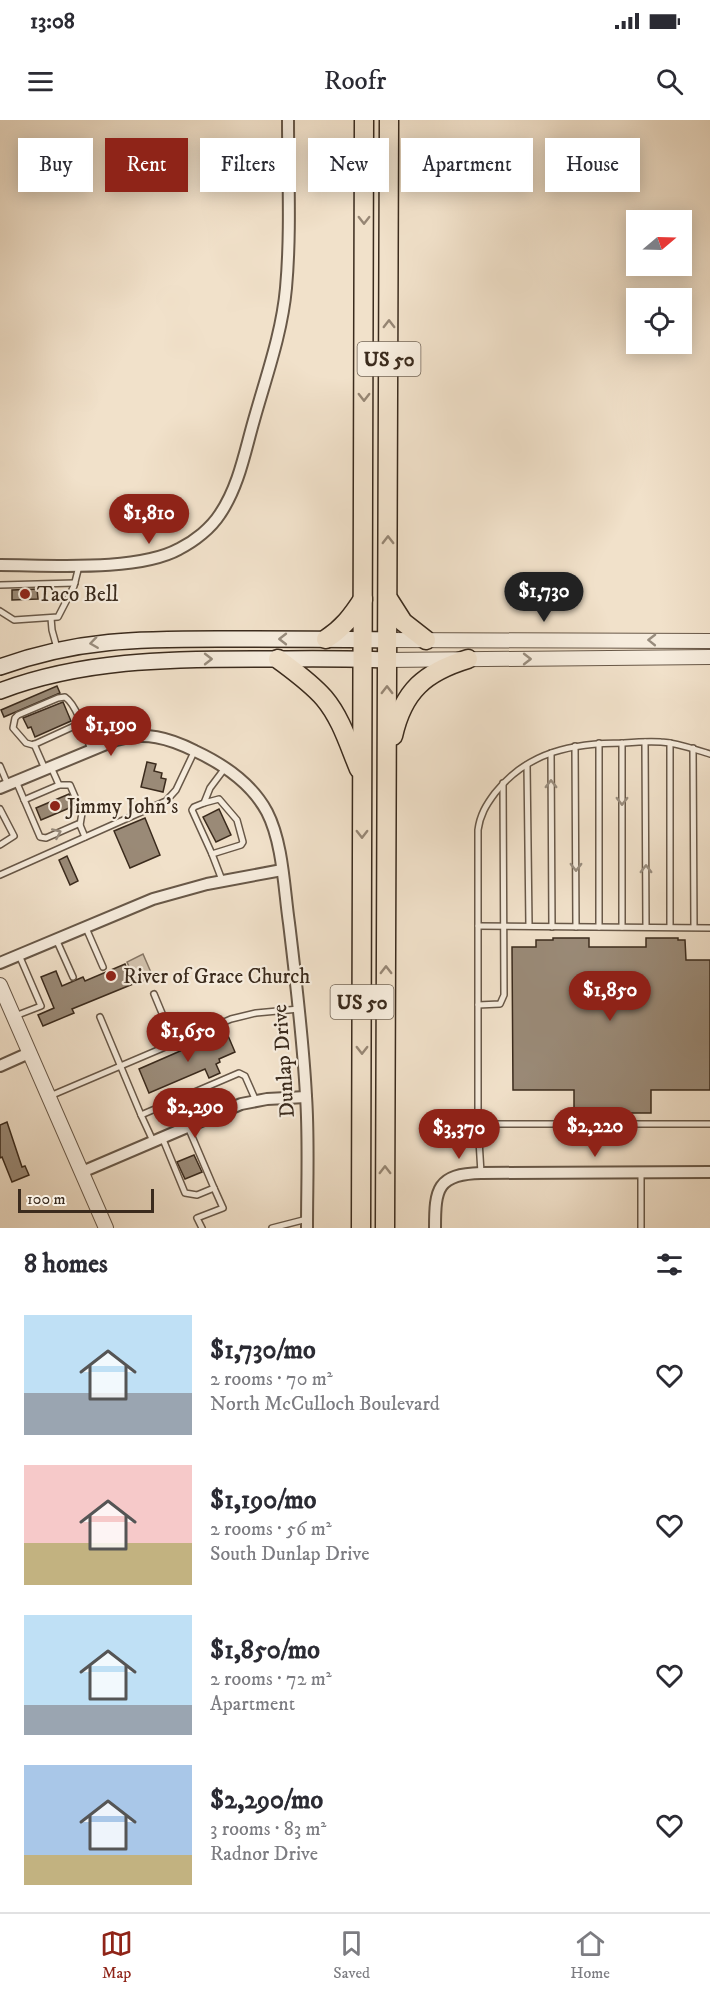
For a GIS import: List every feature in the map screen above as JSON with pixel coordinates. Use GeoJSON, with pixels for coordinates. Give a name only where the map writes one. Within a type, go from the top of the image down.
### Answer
{"type":"FeatureCollection","features":[{"type":"Feature","properties":{"kind":"highway","name":"US 50"},"geometry":{"type":"LineString","coordinates":[[361,1228],[364,120]]}},
{"type":"Feature","properties":{"kind":"highway","name":"US 50"},"geometry":{"type":"LineString","coordinates":[[385,1228],[389,120]]}},
{"type":"Feature","properties":{"kind":"highway"},"geometry":{"type":"LineString","coordinates":[[326,639],[341,630],[363,599]]}},
{"type":"Feature","properties":{"kind":"highway"},"geometry":{"type":"LineString","coordinates":[[388,599],[403,622],[426,640]]}},
{"type":"Feature","properties":{"kind":"highway"},"geometry":{"type":"LineString","coordinates":[[278,659],[314,687],[325,699],[336,715],[362,776]]}},
{"type":"Feature","properties":{"kind":"highway"},"geometry":{"type":"LineString","coordinates":[[388,761],[396,723],[410,694],[433,673],[468,659]]}},
{"type":"Feature","properties":{"kind":"main road"},"geometry":{"type":"LineString","coordinates":[[0,667],[57,650],[88,644],[142,639],[388,640]]}},
{"type":"Feature","properties":{"kind":"main road"},"geometry":{"type":"LineString","coordinates":[[0,691],[50,675],[104,665],[202,659],[387,660]]}},
{"type":"Feature","properties":{"kind":"street"},"geometry":{"type":"LineString","coordinates":[[0,565],[128,563],[150,560],[179,549],[201,534],[219,516],[231,494],[281,325],[287,268],[288,120]]}},
{"type":"Feature","properties":{"kind":"street"},"geometry":{"type":"LineString","coordinates":[[388,640],[710,641]]}},
{"type":"Feature","properties":{"kind":"street"},"geometry":{"type":"LineString","coordinates":[[387,660],[710,657]]}},
{"type":"Feature","properties":{"kind":"street","name":"Dunlap Drive"},"geometry":{"type":"LineString","coordinates":[[8,785],[122,738],[144,735],[166,738],[195,750],[225,768],[253,792],[267,812],[276,838],[282,870],[299,1008],[306,1097],[307,1223]]}},
{"type":"Feature","properties":{"kind":"street"},"geometry":{"type":"LineString","coordinates":[[0,963],[153,899],[222,881],[282,870]]}},
{"type":"Feature","properties":{"kind":"street"},"geometry":{"type":"LineString","coordinates":[[0,985],[3,1001],[14,1017],[106,1228]]}},
{"type":"Feature","properties":{"kind":"street"},"geometry":{"type":"LineString","coordinates":[[0,1066],[29,1053]]}},
{"type":"Feature","properties":{"kind":"street"},"geometry":{"type":"LineString","coordinates":[[82,1172],[235,1106],[256,1101],[306,1097]]}},
{"type":"Feature","properties":{"kind":"street"},"geometry":{"type":"LineString","coordinates":[[435,1228],[437,1192],[446,1180],[453,1176],[481,1173],[710,1172]]}},
{"type":"Feature","properties":{"kind":"lane"},"geometry":{"type":"LineString","coordinates":[[0,611],[14,620],[58,617],[75,583],[79,564]]}},
{"type":"Feature","properties":{"kind":"lane"},"geometry":{"type":"LineString","coordinates":[[0,585],[75,583]]}},
{"type":"Feature","properties":{"kind":"lane"},"geometry":{"type":"LineString","coordinates":[[51,618],[57,650]]}},
{"type":"Feature","properties":{"kind":"lane"},"geometry":{"type":"LineString","coordinates":[[81,723],[34,744],[26,743],[13,728],[18,715],[65,697],[70,700],[81,723],[92,750]]}},
{"type":"Feature","properties":{"kind":"lane"},"geometry":{"type":"LineString","coordinates":[[622,742],[622,927]]}},
{"type":"Feature","properties":{"kind":"lane"},"geometry":{"type":"LineString","coordinates":[[481,1173],[478,1124],[478,830],[480,818],[487,803],[503,783],[527,765],[551,753],[575,746],[622,742],[670,743],[710,754]]}},
{"type":"Feature","properties":{"kind":"lane"},"geometry":{"type":"LineString","coordinates":[[645,742],[646,927]]}},
{"type":"Feature","properties":{"kind":"lane"},"geometry":{"type":"LineString","coordinates":[[599,743],[599,927]]}},
{"type":"Feature","properties":{"kind":"lane"},"geometry":{"type":"LineString","coordinates":[[670,743],[670,927]]}},
{"type":"Feature","properties":{"kind":"lane"},"geometry":{"type":"LineString","coordinates":[[34,744],[59,784]]}},
{"type":"Feature","properties":{"kind":"lane"},"geometry":{"type":"LineString","coordinates":[[575,746],[576,927]]}},
{"type":"Feature","properties":{"kind":"lane"},"geometry":{"type":"LineString","coordinates":[[693,748],[694,927]]}},
{"type":"Feature","properties":{"kind":"lane"},"geometry":{"type":"LineString","coordinates":[[0,865],[2,874],[168,799],[179,785],[195,750]]}},
{"type":"Feature","properties":{"kind":"lane"},"geometry":{"type":"LineString","coordinates":[[551,753],[552,927]]}},
{"type":"Feature","properties":{"kind":"lane"},"geometry":{"type":"LineString","coordinates":[[527,765],[530,926]]}},
{"type":"Feature","properties":{"kind":"lane"},"geometry":{"type":"LineString","coordinates":[[0,766],[8,785],[24,800],[42,839],[80,825]]}},
{"type":"Feature","properties":{"kind":"lane"},"geometry":{"type":"LineString","coordinates":[[204,802],[210,788],[225,768]]}},
{"type":"Feature","properties":{"kind":"lane"},"geometry":{"type":"LineString","coordinates":[[478,1005],[500,1004],[503,1000],[503,783]]}},
{"type":"Feature","properties":{"kind":"lane"},"geometry":{"type":"LineString","coordinates":[[24,800],[59,784],[71,787],[82,813],[80,825],[85,837]]}},
{"type":"Feature","properties":{"kind":"lane"},"geometry":{"type":"LineString","coordinates":[[212,854],[241,845],[243,842],[237,820],[219,799],[204,802],[192,810],[222,881]]}},
{"type":"Feature","properties":{"kind":"lane"},"geometry":{"type":"LineString","coordinates":[[0,809],[14,836],[0,845]]}},
{"type":"Feature","properties":{"kind":"lane"},"geometry":{"type":"LineString","coordinates":[[85,926],[103,967]]}},
{"type":"Feature","properties":{"kind":"lane"},"geometry":{"type":"LineString","coordinates":[[478,926],[710,927]]}},
{"type":"Feature","properties":{"kind":"lane"},"geometry":{"type":"LineString","coordinates":[[56,939],[73,977]]}},
{"type":"Feature","properties":{"kind":"lane"},"geometry":{"type":"LineString","coordinates":[[14,1017],[40,1006],[19,955]]}},
{"type":"Feature","properties":{"kind":"lane"},"geometry":{"type":"LineString","coordinates":[[154,994],[164,1018]]}},
{"type":"Feature","properties":{"kind":"lane"},"geometry":{"type":"LineString","coordinates":[[49,1097],[231,1019],[256,1012],[299,1008]]}},
{"type":"Feature","properties":{"kind":"lane"},"geometry":{"type":"LineString","coordinates":[[100,1017],[141,1115],[158,1139],[185,1194],[197,1196],[214,1188]]}},
{"type":"Feature","properties":{"kind":"lane"},"geometry":{"type":"LineString","coordinates":[[141,1115],[239,1073],[245,1076],[256,1101]]}},
{"type":"Feature","properties":{"kind":"lane"},"geometry":{"type":"LineString","coordinates":[[478,1124],[710,1125]]}},
{"type":"Feature","properties":{"kind":"lane"},"geometry":{"type":"LineString","coordinates":[[188,1126],[223,1208],[197,1218],[202,1228]]}},
{"type":"Feature","properties":{"kind":"lane"},"geometry":{"type":"LineString","coordinates":[[641,1173],[641,1228]]}},
{"type":"Feature","properties":{"kind":"lane"},"geometry":{"type":"LineString","coordinates":[[272,1228],[307,1223]]}},
{"type":"Feature","properties":{"kind":"shaded area"},"geometry":{"type":"Polygon","coordinates":[[[143,954],[153,977],[137,984],[127,962],[143,954]]]}},
{"type":"Feature","properties":{"kind":"building","name":"Taco Bell"},"geometry":{"type":"Polygon","coordinates":[[[37,589],[38,599],[12,600],[12,590],[37,589]]]}},
{"type":"Feature","properties":{"kind":"building"},"geometry":{"type":"Polygon","coordinates":[[[57,686],[60,693],[4,717],[1,710],[57,686]]]}},
{"type":"Feature","properties":{"kind":"building"},"geometry":{"type":"Polygon","coordinates":[[[63,702],[71,721],[35,737],[31,727],[28,728],[23,718],[63,702]]]}},
{"type":"Feature","properties":{"kind":"building"},"geometry":{"type":"Polygon","coordinates":[[[147,762],[156,764],[154,771],[162,773],[161,778],[166,779],[163,792],[141,787],[147,762]]]}},
{"type":"Feature","properties":{"kind":"building"},"geometry":{"type":"Polygon","coordinates":[[[69,794],[74,806],[41,820],[36,808],[69,794]]]}},
{"type":"Feature","properties":{"kind":"building"},"geometry":{"type":"Polygon","coordinates":[[[219,809],[231,835],[216,842],[203,817],[219,809]]]}},
{"type":"Feature","properties":{"kind":"building"},"geometry":{"type":"Polygon","coordinates":[[[145,818],[160,855],[130,868],[114,831],[145,818]]]}},
{"type":"Feature","properties":{"kind":"building"},"geometry":{"type":"Polygon","coordinates":[[[67,856],[78,881],[70,885],[59,860],[67,856]]]}},
{"type":"Feature","properties":{"kind":"building"},"geometry":{"type":"Polygon","coordinates":[[[553,938],[589,938],[589,947],[646,947],[646,938],[678,938],[678,940],[685,940],[686,960],[710,960],[710,1090],[651,1090],[651,1113],[574,1113],[574,1090],[513,1090],[512,947],[536,947],[536,940],[553,940],[553,938]]]}},
{"type":"Feature","properties":{"kind":"building"},"geometry":{"type":"Polygon","coordinates":[[[125,964],[133,984],[72,1009],[74,1013],[43,1026],[38,1015],[54,1008],[41,977],[56,971],[62,986],[83,977],[85,981],[125,964]]]}},
{"type":"Feature","properties":{"kind":"building"},"geometry":{"type":"Polygon","coordinates":[[[226,1031],[235,1052],[219,1059],[220,1062],[216,1064],[220,1073],[209,1078],[205,1069],[149,1093],[139,1069],[226,1031]]]}},
{"type":"Feature","properties":{"kind":"building"},"geometry":{"type":"Polygon","coordinates":[[[7,1122],[22,1167],[25,1166],[29,1175],[12,1182],[2,1157],[0,1158],[0,1125],[7,1122]]]}},
{"type":"Feature","properties":{"kind":"building"},"geometry":{"type":"Polygon","coordinates":[[[194,1155],[202,1172],[185,1179],[177,1162],[194,1155]]]}},
{"type":"Feature","properties":{"kind":"place","name":"Taco Bell"},"geometry":{"type":"Point","coordinates":[25,594]}},
{"type":"Feature","properties":{"kind":"place","name":"Jimmy John's"},"geometry":{"type":"Point","coordinates":[55,806]}},
{"type":"Feature","properties":{"kind":"place","name":"River of Grace Church"},"geometry":{"type":"Point","coordinates":[111,976]}}]}
